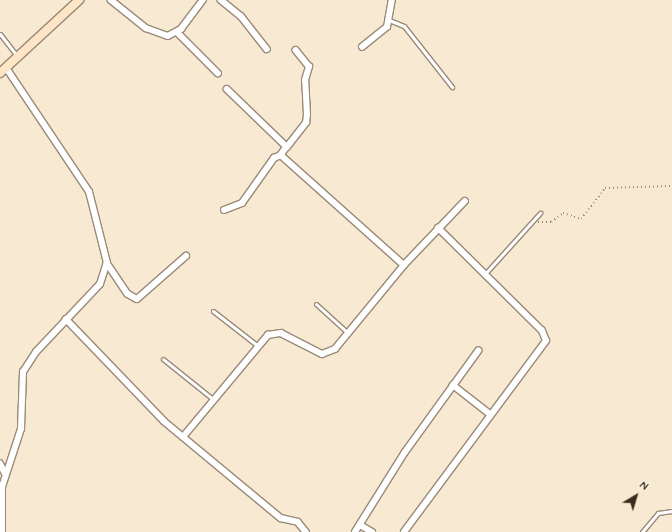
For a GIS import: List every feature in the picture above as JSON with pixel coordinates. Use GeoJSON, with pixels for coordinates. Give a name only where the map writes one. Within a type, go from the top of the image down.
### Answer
{"type":"FeatureCollection","features":[{"type":"Feature","properties":{"kind":"street"},"geometry":{"type":"LineString","coordinates":[[79,0],[3,71],[89,192],[107,263],[128,294],[137,299],[186,256]]}},
{"type":"Feature","properties":{"kind":"street"},"geometry":{"type":"LineString","coordinates":[[111,0],[154,32],[168,36],[177,32],[203,0]]}},
{"type":"Feature","properties":{"kind":"street"},"geometry":{"type":"LineString","coordinates":[[221,0],[241,16],[267,49]]}},
{"type":"Feature","properties":{"kind":"street"},"geometry":{"type":"LineString","coordinates":[[362,47],[382,32],[389,20],[392,0]]}},
{"type":"Feature","properties":{"kind":"street"},"geometry":{"type":"LineString","coordinates":[[177,32],[194,45],[218,73]]}},
{"type":"Feature","properties":{"kind":"street"},"geometry":{"type":"LineString","coordinates":[[224,210],[242,203],[274,158],[281,155],[307,119],[305,80],[309,67],[296,51]]}},
{"type":"Feature","properties":{"kind":"street"},"geometry":{"type":"LineString","coordinates":[[227,89],[287,147]]}},
{"type":"Feature","properties":{"kind":"street"},"geometry":{"type":"LineString","coordinates":[[281,155],[404,265]]}},
{"type":"Feature","properties":{"kind":"street"},"geometry":{"type":"LineString","coordinates":[[183,437],[268,335],[281,333],[322,354],[335,349],[404,265],[465,201]]}},
{"type":"Feature","properties":{"kind":"street"},"geometry":{"type":"LineString","coordinates":[[404,532],[490,414],[546,341],[542,331],[438,228]]}},
{"type":"Feature","properties":{"kind":"street"},"geometry":{"type":"LineString","coordinates":[[2,532],[5,473],[21,429],[23,372],[66,319],[100,284],[107,263]]}},
{"type":"Feature","properties":{"kind":"street"},"geometry":{"type":"LineString","coordinates":[[66,319],[131,388],[183,437],[281,518],[298,522],[306,532]]}},
{"type":"Feature","properties":{"kind":"street"},"geometry":{"type":"LineString","coordinates":[[355,532],[405,452],[478,351]]}},
{"type":"Feature","properties":{"kind":"street"},"geometry":{"type":"LineString","coordinates":[[453,385],[490,414]]}},
{"type":"Feature","properties":{"kind":"street"},"geometry":{"type":"LineString","coordinates":[[0,463],[5,473]]}},
{"type":"Feature","properties":{"kind":"street"},"geometry":{"type":"LineString","coordinates":[[360,525],[372,532]]}},
{"type":"Feature","properties":{"kind":"lane"},"geometry":{"type":"LineString","coordinates":[[389,20],[404,26],[452,87]]}},
{"type":"Feature","properties":{"kind":"lane"},"geometry":{"type":"LineString","coordinates":[[0,34],[18,57]]}},
{"type":"Feature","properties":{"kind":"lane"},"geometry":{"type":"LineString","coordinates":[[484,275],[540,214]]}},
{"type":"Feature","properties":{"kind":"lane"},"geometry":{"type":"LineString","coordinates":[[316,304],[348,333]]}},
{"type":"Feature","properties":{"kind":"lane"},"geometry":{"type":"LineString","coordinates":[[212,311],[258,346]]}},
{"type":"Feature","properties":{"kind":"lane"},"geometry":{"type":"LineString","coordinates":[[163,359],[214,400]]}},
{"type":"Feature","properties":{"kind":"lane"},"geometry":{"type":"LineString","coordinates":[[642,532],[658,513],[672,511]]}},
{"type":"Feature","properties":{"kind":"path"},"geometry":{"type":"LineString","coordinates":[[533,222],[550,222],[563,213],[580,219],[605,188],[672,186]]}}]}
